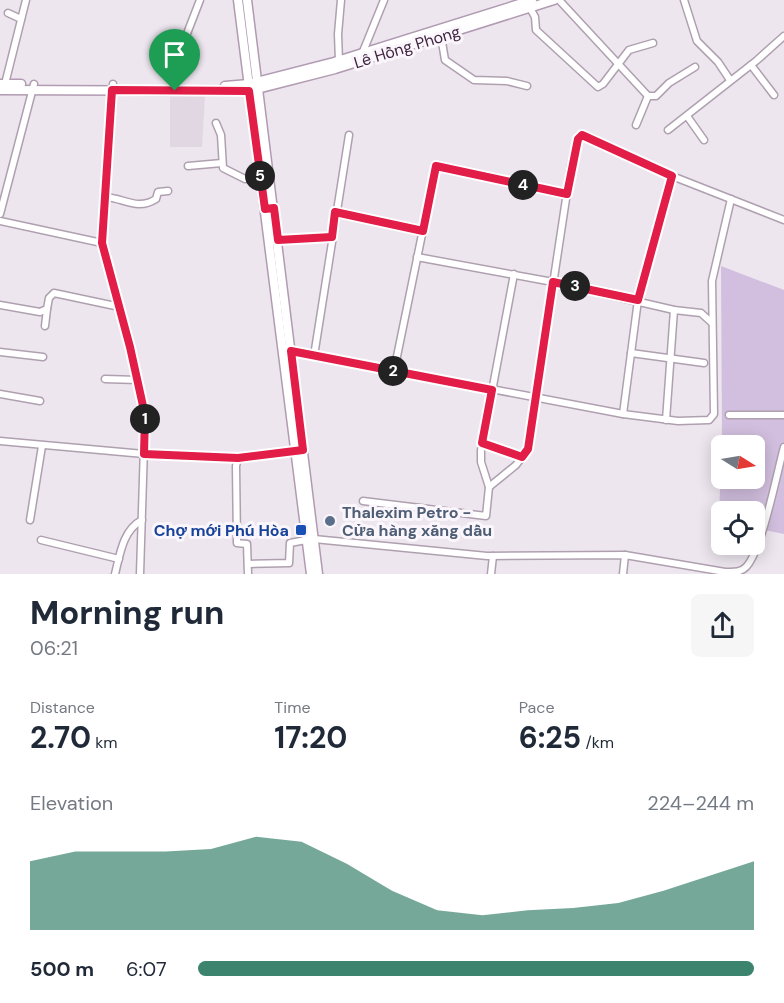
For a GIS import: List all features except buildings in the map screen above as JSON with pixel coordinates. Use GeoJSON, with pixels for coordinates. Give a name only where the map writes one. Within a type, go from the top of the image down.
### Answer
{"type":"FeatureCollection","features":[{"type":"Feature","properties":{"kind":"main road"},"geometry":{"type":"LineString","coordinates":[[238,0],[254,87],[310,539],[311,574]]}},
{"type":"Feature","properties":{"kind":"main road"},"geometry":{"type":"LineString","coordinates":[[247,0],[260,177],[278,240],[278,280]]}},
{"type":"Feature","properties":{"kind":"main road","name":"Lê Hồng Phong"},"geometry":{"type":"LineString","coordinates":[[254,87],[531,4],[554,0]]}},
{"type":"Feature","properties":{"kind":"main road","name":"Lê Hồng Phong"},"geometry":{"type":"LineString","coordinates":[[2,86],[254,87],[441,36],[531,4]]}},
{"type":"Feature","properties":{"kind":"main road"},"geometry":{"type":"LineString","coordinates":[[310,539],[318,574]]}},
{"type":"Feature","properties":{"kind":"street"},"geometry":{"type":"LineString","coordinates":[[2,86],[26,0]]}},
{"type":"Feature","properties":{"kind":"street"},"geometry":{"type":"LineString","coordinates":[[181,49],[200,0]]}},
{"type":"Feature","properties":{"kind":"street"},"geometry":{"type":"LineString","coordinates":[[339,61],[338,18],[341,0]]}},
{"type":"Feature","properties":{"kind":"street"},"geometry":{"type":"LineString","coordinates":[[362,54],[384,0]]}},
{"type":"Feature","properties":{"kind":"street"},"geometry":{"type":"LineString","coordinates":[[559,0],[648,96],[656,96],[669,83],[695,67]]}},
{"type":"Feature","properties":{"kind":"street"},"geometry":{"type":"LineString","coordinates":[[684,0],[696,41],[718,62],[730,80]]}},
{"type":"Feature","properties":{"kind":"street"},"geometry":{"type":"LineString","coordinates":[[531,4],[536,30],[598,87],[603,84],[629,50],[653,42]]}},
{"type":"Feature","properties":{"kind":"street"},"geometry":{"type":"LineString","coordinates":[[8,13],[21,19]]}},
{"type":"Feature","properties":{"kind":"street"},"geometry":{"type":"LineString","coordinates":[[441,36],[445,60],[474,80],[507,81],[527,86]]}},
{"type":"Feature","properties":{"kind":"street"},"geometry":{"type":"LineString","coordinates":[[668,130],[784,36]]}},
{"type":"Feature","properties":{"kind":"street"},"geometry":{"type":"LineString","coordinates":[[751,65],[774,95]]}},
{"type":"Feature","properties":{"kind":"street"},"geometry":{"type":"LineString","coordinates":[[0,214],[33,87]]}},
{"type":"Feature","properties":{"kind":"street"},"geometry":{"type":"LineString","coordinates":[[112,87],[102,243],[120,307],[145,415],[140,574]]}},
{"type":"Feature","properties":{"kind":"street"},"geometry":{"type":"LineString","coordinates":[[636,125],[648,96]]}},
{"type":"Feature","properties":{"kind":"street"},"geometry":{"type":"LineString","coordinates":[[687,116],[704,140]]}},
{"type":"Feature","properties":{"kind":"street"},"geometry":{"type":"LineString","coordinates":[[216,123],[221,135],[222,163],[225,170],[232,171],[246,179],[260,177]]}},
{"type":"Feature","properties":{"kind":"street"},"geometry":{"type":"LineString","coordinates":[[314,356],[349,135]]}},
{"type":"Feature","properties":{"kind":"street"},"geometry":{"type":"LineString","coordinates":[[489,487],[507,473],[528,449],[567,194],[575,148],[582,135],[672,176],[784,220]]}},
{"type":"Feature","properties":{"kind":"street"},"geometry":{"type":"LineString","coordinates":[[188,166],[222,163]]}},
{"type":"Feature","properties":{"kind":"street"},"geometry":{"type":"LineString","coordinates":[[394,371],[436,166],[567,194]]}},
{"type":"Feature","properties":{"kind":"street"},"geometry":{"type":"LineString","coordinates":[[622,414],[638,300],[672,176]]}},
{"type":"Feature","properties":{"kind":"street"},"geometry":{"type":"LineString","coordinates":[[105,197],[129,205],[144,204],[156,200],[158,192],[168,191]]}},
{"type":"Feature","properties":{"kind":"street"},"geometry":{"type":"LineString","coordinates":[[287,352],[622,414],[666,420],[706,421],[713,417],[712,282],[731,199]]}},
{"type":"Feature","properties":{"kind":"street"},"geometry":{"type":"LineString","coordinates":[[335,212],[423,231]]}},
{"type":"Feature","properties":{"kind":"street"},"geometry":{"type":"LineString","coordinates":[[0,221],[102,243]]}},
{"type":"Feature","properties":{"kind":"street"},"geometry":{"type":"LineString","coordinates":[[278,240],[332,237]]}},
{"type":"Feature","properties":{"kind":"street"},"geometry":{"type":"LineString","coordinates":[[417,256],[553,282],[674,310],[701,313],[711,323]]}},
{"type":"Feature","properties":{"kind":"street"},"geometry":{"type":"LineString","coordinates":[[363,501],[486,516],[489,487],[481,462],[482,443],[514,274]]}},
{"type":"Feature","properties":{"kind":"street"},"geometry":{"type":"LineString","coordinates":[[45,326],[49,298],[54,293],[120,307]]}},
{"type":"Feature","properties":{"kind":"street"},"geometry":{"type":"LineString","coordinates":[[0,305],[40,312],[47,309]]}},
{"type":"Feature","properties":{"kind":"street"},"geometry":{"type":"LineString","coordinates":[[666,420],[674,310]]}},
{"type":"Feature","properties":{"kind":"street"},"geometry":{"type":"LineString","coordinates":[[0,352],[43,357]]}},
{"type":"Feature","properties":{"kind":"street"},"geometry":{"type":"LineString","coordinates":[[631,353],[704,363]]}},
{"type":"Feature","properties":{"kind":"street"},"geometry":{"type":"LineString","coordinates":[[105,379],[138,381]]}},
{"type":"Feature","properties":{"kind":"street"},"geometry":{"type":"LineString","coordinates":[[0,394],[39,401]]}},
{"type":"Feature","properties":{"kind":"street"},"geometry":{"type":"LineString","coordinates":[[729,415],[784,415]]}},
{"type":"Feature","properties":{"kind":"street"},"geometry":{"type":"LineString","coordinates":[[0,441],[144,454],[238,458],[299,450]]}},
{"type":"Feature","properties":{"kind":"street"},"geometry":{"type":"LineString","coordinates":[[482,443],[522,457]]}},
{"type":"Feature","properties":{"kind":"street"},"geometry":{"type":"LineString","coordinates":[[30,520],[42,446]]}},
{"type":"Feature","properties":{"kind":"street"},"geometry":{"type":"LineString","coordinates":[[248,564],[286,564],[290,559],[290,543],[310,539],[493,556],[625,555],[734,573],[745,568],[763,527],[784,447]]}},
{"type":"Feature","properties":{"kind":"street"},"geometry":{"type":"LineString","coordinates":[[238,458],[236,466],[237,543],[248,544],[248,574]]}},
{"type":"Feature","properties":{"kind":"street"},"geometry":{"type":"LineString","coordinates":[[115,574],[132,525],[142,520]]}},
{"type":"Feature","properties":{"kind":"street"},"geometry":{"type":"LineString","coordinates":[[41,540],[119,559]]}},
{"type":"Feature","properties":{"kind":"street"},"geometry":{"type":"LineString","coordinates":[[623,574],[625,555]]}},
{"type":"Feature","properties":{"kind":"street"},"geometry":{"type":"LineString","coordinates":[[491,574],[493,556]]}},
{"type":"Feature","properties":{"kind":"shaded area"},"geometry":{"type":"Polygon","coordinates":[[[170,96],[205,96],[202,147],[170,147],[170,96]]]}},
{"type":"Feature","properties":{"kind":"shaded area"},"geometry":{"type":"Polygon","coordinates":[[[721,266],[784,290],[784,534],[765,530],[765,501],[720,501],[720,489],[765,489],[765,435],[722,435],[721,266]]]}},
{"type":"Feature","properties":{"kind":"place","name":"Thalexim Petro - Cửa hàng xăng dầu"},"geometry":{"type":"Point","coordinates":[330,521]}},
{"type":"Feature","properties":{"kind":"place","name":"Chợ mới Phú Hòa"},"geometry":{"type":"Point","coordinates":[301,530]}},
{"type":"Feature","properties":{"kind":"route"},"geometry":{"type":"LineString","coordinates":[[112,90],[175,91],[249,91],[265,209],[274,208],[278,240],[332,237],[335,212],[423,231],[436,166],[567,194],[579,136],[590,137],[672,176],[638,300],[553,282],[528,449],[522,457],[482,443],[492,390],[291,351],[303,450],[238,458],[144,454],[145,415],[120,307],[102,243],[108,128],[112,90]]}}]}
